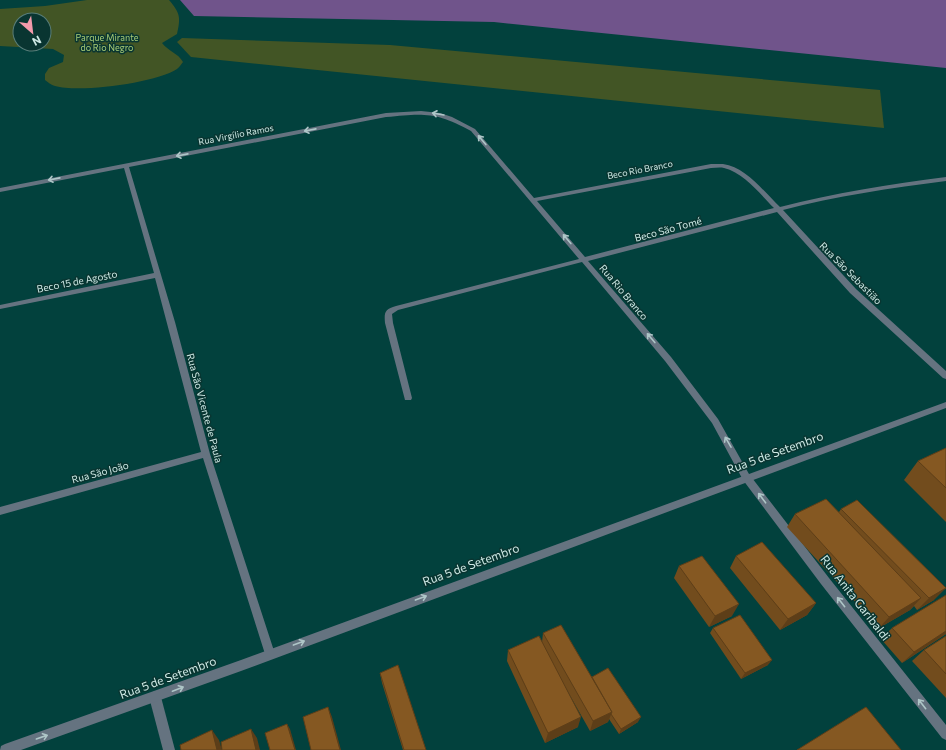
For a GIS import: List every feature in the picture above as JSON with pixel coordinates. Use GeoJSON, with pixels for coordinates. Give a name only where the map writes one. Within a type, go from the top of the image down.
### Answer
{"type":"FeatureCollection","features":[{"type":"Feature","properties":{"kind":"street","name":"Rua Virgílio Ramos"},"geometry":{"type":"LineString","coordinates":[[0,190],[386,115],[422,112],[442,114],[473,130]]}},
{"type":"Feature","properties":{"kind":"street","name":"Rua Rio Branco"},"geometry":{"type":"LineString","coordinates":[[473,130],[668,359],[715,421],[746,477]]}},
{"type":"Feature","properties":{"kind":"street","name":"Rua São Vicente de Paula"},"geometry":{"type":"LineString","coordinates":[[126,165],[206,454],[270,654]]}},
{"type":"Feature","properties":{"kind":"street","name":"Beco Rio Branco"},"geometry":{"type":"LineString","coordinates":[[534,200],[711,166],[724,166],[737,171],[748,179]]}},
{"type":"Feature","properties":{"kind":"street","name":"Rua São Sebastião"},"geometry":{"type":"LineString","coordinates":[[748,179],[779,210],[853,291],[946,376]]}},
{"type":"Feature","properties":{"kind":"street","name":"Beco São Tomé"},"geometry":{"type":"LineString","coordinates":[[408,398],[388,313],[396,308],[810,201],[905,184],[946,179]]}},
{"type":"Feature","properties":{"kind":"street","name":"Beco 15 de Agosto"},"geometry":{"type":"LineString","coordinates":[[0,307],[157,275]]}},
{"type":"Feature","properties":{"kind":"street","name":"Rua 5 de Setembro"},"geometry":{"type":"LineString","coordinates":[[5,750],[155,697],[946,404]]}},
{"type":"Feature","properties":{"kind":"street","name":"Rua São João"},"geometry":{"type":"LineString","coordinates":[[0,511],[206,454]]}},
{"type":"Feature","properties":{"kind":"street","name":"Rua Anita Garibaldi"},"geometry":{"type":"LineString","coordinates":[[746,477],[830,587],[946,734]]}},
{"type":"Feature","properties":{"kind":"street"},"geometry":{"type":"LineString","coordinates":[[155,697],[169,750]]}},
{"type":"Feature","properties":{"kind":"green space","name":"Parque Mirante do Rio Negro"},"geometry":{"type":"Polygon","coordinates":[[[87,0],[169,0],[179,16],[178,28],[177,34],[162,43],[183,62],[177,69],[153,79],[99,87],[67,88],[54,86],[45,80],[45,74],[49,68],[63,62],[64,55],[52,49],[52,12],[12,12],[12,47],[0,46],[0,9],[45,6],[87,0]]]}},
{"type":"Feature","properties":{"kind":"green space"},"geometry":{"type":"Polygon","coordinates":[[[182,38],[390,45],[880,90],[884,128],[191,57],[177,42],[182,38]]]}},
{"type":"Feature","properties":{"kind":"shaded area"},"geometry":{"type":"Polygon","coordinates":[[[180,0],[946,0],[946,68],[494,22],[194,16],[180,0]]]}},
{"type":"Feature","properties":{"kind":"building"},"geometry":{"type":"Polygon","coordinates":[[[946,448],[946,488],[918,461],[946,448]]]}},
{"type":"Feature","properties":{"kind":"building"},"geometry":{"type":"Polygon","coordinates":[[[826,499],[921,598],[889,617],[795,514],[826,499]]]}},
{"type":"Feature","properties":{"kind":"building"},"geometry":{"type":"Polygon","coordinates":[[[857,500],[946,588],[929,598],[841,509],[857,500]]]}},
{"type":"Feature","properties":{"kind":"building"},"geometry":{"type":"Polygon","coordinates":[[[762,542],[816,603],[788,619],[736,556],[762,542]]]}},
{"type":"Feature","properties":{"kind":"building"},"geometry":{"type":"Polygon","coordinates":[[[702,556],[739,604],[715,616],[679,566],[702,556]]]}},
{"type":"Feature","properties":{"kind":"building"},"geometry":{"type":"Polygon","coordinates":[[[946,595],[946,631],[914,652],[892,628],[946,595]]]}},
{"type":"Feature","properties":{"kind":"building"},"geometry":{"type":"Polygon","coordinates":[[[740,615],[772,660],[745,673],[713,628],[740,615]]]}},
{"type":"Feature","properties":{"kind":"building"},"geometry":{"type":"Polygon","coordinates":[[[561,625],[612,712],[593,721],[543,633],[561,625]]]}},
{"type":"Feature","properties":{"kind":"building"},"geometry":{"type":"Polygon","coordinates":[[[539,636],[581,717],[548,733],[508,650],[539,636]]]}},
{"type":"Feature","properties":{"kind":"building"},"geometry":{"type":"Polygon","coordinates":[[[946,636],[946,674],[924,650],[946,636]]]}},
{"type":"Feature","properties":{"kind":"building"},"geometry":{"type":"Polygon","coordinates":[[[398,665],[426,750],[404,750],[380,673],[398,665]]]}},
{"type":"Feature","properties":{"kind":"building"},"geometry":{"type":"Polygon","coordinates":[[[608,668],[641,717],[621,729],[611,714],[612,712],[592,677],[608,668]]]}},
{"type":"Feature","properties":{"kind":"building"},"geometry":{"type":"Polygon","coordinates":[[[328,707],[340,750],[311,750],[303,717],[328,707]]]}},
{"type":"Feature","properties":{"kind":"building"},"geometry":{"type":"Polygon","coordinates":[[[866,707],[901,750],[797,750],[866,707]]]}},
{"type":"Feature","properties":{"kind":"building"},"geometry":{"type":"Polygon","coordinates":[[[287,724],[295,750],[270,750],[265,733],[287,724]]]}},
{"type":"Feature","properties":{"kind":"building"},"geometry":{"type":"Polygon","coordinates":[[[251,729],[256,750],[222,750],[221,742],[251,729]]]}},
{"type":"Feature","properties":{"kind":"building"},"geometry":{"type":"Polygon","coordinates":[[[212,730],[217,750],[181,750],[180,745],[212,730]]]}}]}
